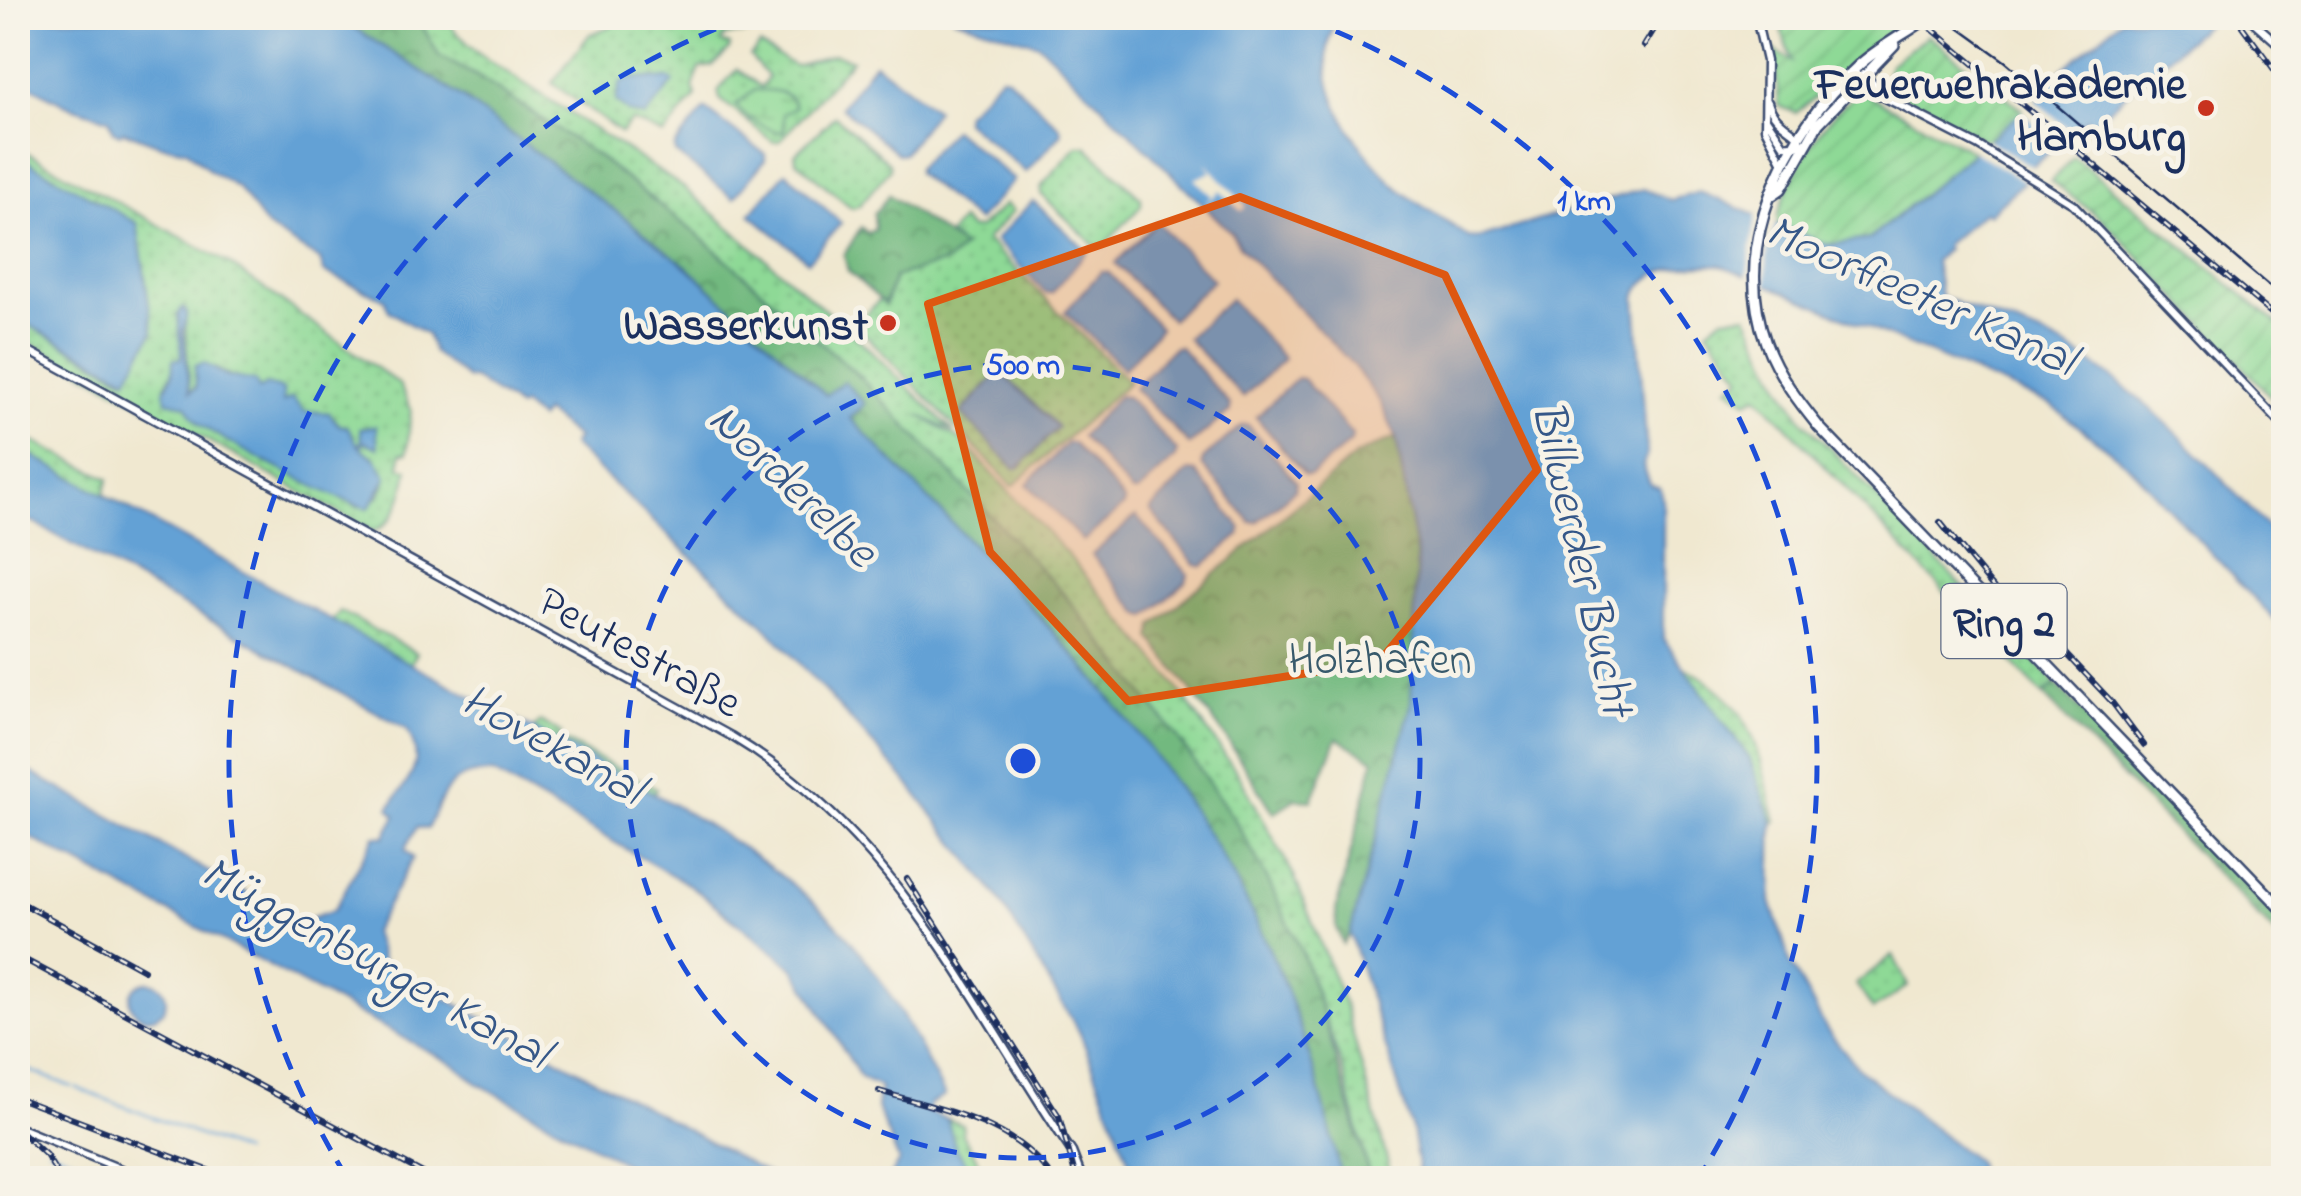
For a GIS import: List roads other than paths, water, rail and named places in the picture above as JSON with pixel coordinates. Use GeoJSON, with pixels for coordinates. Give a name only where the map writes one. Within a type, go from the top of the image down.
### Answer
{"type":"FeatureCollection","features":[{"type":"Feature","properties":{"kind":"main road","name":"Ring 2"},"geometry":{"type":"LineString","coordinates":[[1927,18],[1859,76],[1791,148],[1783,164],[1756,258],[1756,296],[1766,342],[1778,370],[1819,428],[2284,911]]}},
{"type":"Feature","properties":{"kind":"main road","name":"Ring 2"},"geometry":{"type":"LineString","coordinates":[[1770,201],[1781,189],[1800,141]]}},
{"type":"Feature","properties":{"kind":"street"},"geometry":{"type":"LineString","coordinates":[[1756,18],[1765,51],[1766,132],[1783,164]]}},
{"type":"Feature","properties":{"kind":"street"},"geometry":{"type":"LineString","coordinates":[[2249,18],[2284,49]]}},
{"type":"Feature","properties":{"kind":"street"},"geometry":{"type":"LineString","coordinates":[[1859,76],[1897,102],[2032,176],[2085,214],[2284,428]]}},
{"type":"Feature","properties":{"kind":"street"},"geometry":{"type":"LineString","coordinates":[[1767,96],[1777,122],[1800,141]]}},
{"type":"Feature","properties":{"kind":"street"},"geometry":{"type":"LineString","coordinates":[[1764,115],[1778,138],[1791,148]]}},
{"type":"Feature","properties":{"kind":"street","name":"Peutestraße"},"geometry":{"type":"LineString","coordinates":[[18,345],[731,736],[795,778],[879,859],[908,896],[1072,1152],[1082,1178]]}},
{"type":"Feature","properties":{"kind":"street"},"geometry":{"type":"LineString","coordinates":[[18,1127],[143,1178]]}},
{"type":"Feature","properties":{"kind":"water","name":"Norderelbe"},"geometry":{"type":"Polygon","coordinates":[[[18,18],[339,18],[457,94],[618,213],[687,267],[826,395],[844,381],[865,404],[850,418],[1077,660],[1180,792],[1224,861],[1262,933],[1299,1023],[1341,1178],[1135,1178],[1080,1033],[998,897],[902,776],[764,625],[572,445],[577,438],[545,412],[539,419],[522,405],[519,408],[473,378],[468,379],[434,353],[427,335],[389,311],[384,299],[324,272],[320,260],[267,227],[238,188],[210,171],[187,150],[123,131],[120,134],[113,131],[109,119],[66,105],[18,79],[18,18]]]}},
{"type":"Feature","properties":{"kind":"water"},"geometry":{"type":"Polygon","coordinates":[[[953,18],[1338,18],[1330,38],[1329,79],[1334,99],[1354,137],[1390,180],[1468,237],[1480,238],[1643,189],[1671,200],[1700,192],[1828,245],[1870,239],[2047,91],[2047,83],[2123,18],[2213,18],[2092,124],[2087,119],[2033,166],[2024,182],[1989,214],[1985,211],[1945,245],[1947,249],[1935,261],[1941,296],[2053,341],[2100,369],[2156,414],[2233,491],[2283,544],[2283,629],[2128,465],[2051,405],[1721,265],[1684,266],[1659,273],[1641,287],[1636,298],[1647,454],[1643,465],[1650,484],[1661,489],[1663,502],[1663,638],[1749,758],[1773,823],[1771,901],[1790,962],[1827,1030],[1860,1070],[1977,1162],[1981,1178],[1420,1178],[1412,1129],[1350,934],[1411,706],[1417,556],[1396,437],[1380,402],[1353,365],[1240,247],[1231,232],[1039,44],[953,18]]]}},
{"type":"Feature","properties":{"kind":"water"},"geometry":{"type":"Polygon","coordinates":[[[874,63],[936,110],[904,153],[898,154],[841,107],[874,63]]]}},
{"type":"Feature","properties":{"kind":"water"},"geometry":{"type":"Polygon","coordinates":[[[1001,76],[1007,77],[1060,127],[1061,134],[1026,172],[965,121],[965,114],[1001,76]]]}},
{"type":"Feature","properties":{"kind":"water"},"geometry":{"type":"Polygon","coordinates":[[[631,78],[674,82],[645,117],[628,112],[616,101],[620,83],[631,78]]]}},
{"type":"Feature","properties":{"kind":"water"},"geometry":{"type":"Polygon","coordinates":[[[705,109],[765,154],[765,160],[734,198],[675,153],[675,146],[705,109]]]}},
{"type":"Feature","properties":{"kind":"water"},"geometry":{"type":"Polygon","coordinates":[[[953,129],[1014,180],[977,221],[917,173],[917,168],[953,129]]]}},
{"type":"Feature","properties":{"kind":"water"},"geometry":{"type":"Polygon","coordinates":[[[18,156],[137,223],[153,332],[127,378],[18,319],[18,156]]]}},
{"type":"Feature","properties":{"kind":"water"},"geometry":{"type":"Polygon","coordinates":[[[786,172],[841,223],[808,261],[750,214],[786,172]]]}},
{"type":"Feature","properties":{"kind":"water"},"geometry":{"type":"Polygon","coordinates":[[[1033,201],[1087,251],[1052,293],[1046,293],[995,240],[1033,201]]]}},
{"type":"Feature","properties":{"kind":"water"},"geometry":{"type":"Polygon","coordinates":[[[1157,222],[1213,280],[1171,320],[1115,263],[1157,222]]]}},
{"type":"Feature","properties":{"kind":"water"},"geometry":{"type":"Polygon","coordinates":[[[1101,272],[1108,272],[1160,328],[1124,369],[1065,312],[1101,272]]]}},
{"type":"Feature","properties":{"kind":"water"},"geometry":{"type":"Polygon","coordinates":[[[1230,299],[1284,359],[1243,397],[1187,338],[1230,299]]]}},
{"type":"Feature","properties":{"kind":"water"},"geometry":{"type":"Polygon","coordinates":[[[182,308],[187,312],[183,332],[190,392],[196,388],[195,366],[204,363],[227,376],[255,381],[259,389],[267,385],[283,390],[283,402],[292,398],[304,411],[329,413],[339,425],[348,427],[358,445],[362,441],[360,428],[376,426],[378,448],[365,442],[360,447],[376,459],[387,477],[369,508],[259,458],[200,424],[186,405],[167,401],[164,390],[172,376],[173,360],[182,358],[178,315],[182,308]]]}},
{"type":"Feature","properties":{"kind":"water"},"geometry":{"type":"Polygon","coordinates":[[[1174,347],[1180,347],[1230,405],[1230,411],[1190,445],[1134,388],[1174,347]]]}},
{"type":"Feature","properties":{"kind":"water"},"geometry":{"type":"Polygon","coordinates":[[[1000,371],[1058,427],[1019,468],[1014,468],[961,413],[1000,371]]]}},
{"type":"Feature","properties":{"kind":"water"},"geometry":{"type":"Polygon","coordinates":[[[1297,378],[1303,379],[1352,435],[1351,442],[1311,475],[1305,475],[1256,417],[1297,378]]]}},
{"type":"Feature","properties":{"kind":"water"},"geometry":{"type":"Polygon","coordinates":[[[1119,396],[1127,397],[1177,451],[1175,458],[1138,492],[1132,492],[1081,436],[1119,396]]]}},
{"type":"Feature","properties":{"kind":"water"},"geometry":{"type":"Polygon","coordinates":[[[1242,425],[1248,425],[1296,482],[1295,490],[1257,522],[1251,522],[1202,465],[1203,459],[1242,425]]]}},
{"type":"Feature","properties":{"kind":"water"},"geometry":{"type":"Polygon","coordinates":[[[1067,443],[1073,443],[1124,500],[1124,506],[1083,541],[1027,484],[1067,443]]]}},
{"type":"Feature","properties":{"kind":"water"},"geometry":{"type":"Polygon","coordinates":[[[18,448],[665,800],[713,828],[800,890],[853,943],[883,984],[945,1096],[930,1104],[928,1112],[947,1119],[955,1147],[975,1178],[889,1178],[899,1161],[877,1108],[880,1087],[861,1078],[794,968],[691,886],[493,773],[457,780],[444,794],[427,829],[417,827],[405,849],[413,858],[373,932],[383,964],[776,1178],[652,1178],[477,1083],[456,1066],[18,831],[18,765],[291,918],[308,919],[334,910],[375,836],[384,837],[396,816],[389,808],[413,771],[415,753],[407,729],[18,514],[18,448]]]}},
{"type":"Feature","properties":{"kind":"water"},"geometry":{"type":"Polygon","coordinates":[[[1189,471],[1196,472],[1241,528],[1240,535],[1203,566],[1195,564],[1150,510],[1189,471]]]}},
{"type":"Feature","properties":{"kind":"water"},"geometry":{"type":"Polygon","coordinates":[[[1136,516],[1188,574],[1186,582],[1147,616],[1140,614],[1092,555],[1136,516]]]}},
{"type":"Feature","properties":{"kind":"water"},"geometry":{"type":"Polygon","coordinates":[[[148,982],[161,987],[166,1000],[161,1013],[148,1018],[135,1013],[130,1000],[135,987],[148,982]]]}},
{"type":"Feature","properties":{"kind":"waterway"},"geometry":{"type":"LineString","coordinates":[[18,1066],[72,1087]]}},
{"type":"Feature","properties":{"kind":"waterway"},"geometry":{"type":"LineString","coordinates":[[76,1088],[243,1152]]}},
{"type":"Feature","properties":{"kind":"waterway"},"geometry":{"type":"LineString","coordinates":[[48,1149],[122,1178]]}},
{"type":"Feature","properties":{"kind":"tram line"},"geometry":{"type":"LineString","coordinates":[[1945,18],[2006,62],[2284,299]]}},
{"type":"Feature","properties":{"kind":"railway"},"geometry":{"type":"LineString","coordinates":[[1644,46],[1661,18]]}},
{"type":"Feature","properties":{"kind":"railway"},"geometry":{"type":"LineString","coordinates":[[1919,18],[2284,324]]}},
{"type":"Feature","properties":{"kind":"railway"},"geometry":{"type":"LineString","coordinates":[[2242,26],[2284,83]]}},
{"type":"Feature","properties":{"kind":"railway"},"geometry":{"type":"LineString","coordinates":[[1940,522],[1997,592]]}},
{"type":"Feature","properties":{"kind":"railway"},"geometry":{"type":"LineString","coordinates":[[2062,649],[2111,701],[2144,745]]}},
{"type":"Feature","properties":{"kind":"railway"},"geometry":{"type":"LineString","coordinates":[[907,879],[1059,1116],[1076,1178]]}},
{"type":"Feature","properties":{"kind":"railway"},"geometry":{"type":"LineString","coordinates":[[18,901],[144,970]]}},
{"type":"Feature","properties":{"kind":"railway"},"geometry":{"type":"LineString","coordinates":[[18,956],[432,1178]]}},
{"type":"Feature","properties":{"kind":"railway"},"geometry":{"type":"LineString","coordinates":[[879,1091],[997,1130],[1018,1143],[1052,1178]]}},
{"type":"Feature","properties":{"kind":"railway"},"geometry":{"type":"LineString","coordinates":[[18,1098],[229,1178]]}},
{"type":"Feature","properties":{"kind":"railway"},"geometry":{"type":"LineString","coordinates":[[18,1129],[46,1155],[60,1178]]}},
{"type":"Feature","properties":{"kind":"place","name":"Feuerwehrakademie Hamburg"},"geometry":{"type":"Point","coordinates":[2206,108]}},
{"type":"Feature","properties":{"kind":"place","name":"Wasserkunst"},"geometry":{"type":"Point","coordinates":[888,323]}},
{"type":"Feature","properties":{"kind":"water label","name":"Moorfleeter Kanal"},"geometry":{"type":"Point","coordinates":[1922,293]}},
{"type":"Feature","properties":{"kind":"water label","name":"Billwerder Bucht"},"geometry":{"type":"Point","coordinates":[1585,558]}},
{"type":"Feature","properties":{"kind":"water label","name":"Hovekanal"},"geometry":{"type":"Point","coordinates":[554,742]}},
{"type":"Feature","properties":{"kind":"water label","name":"Müggenburger Kanal"},"geometry":{"type":"Point","coordinates":[377,960]}},
{"type":"Feature","properties":{"kind":"park label","name":"Holzhafen"},"geometry":{"type":"Point","coordinates":[1380,657]}}]}
